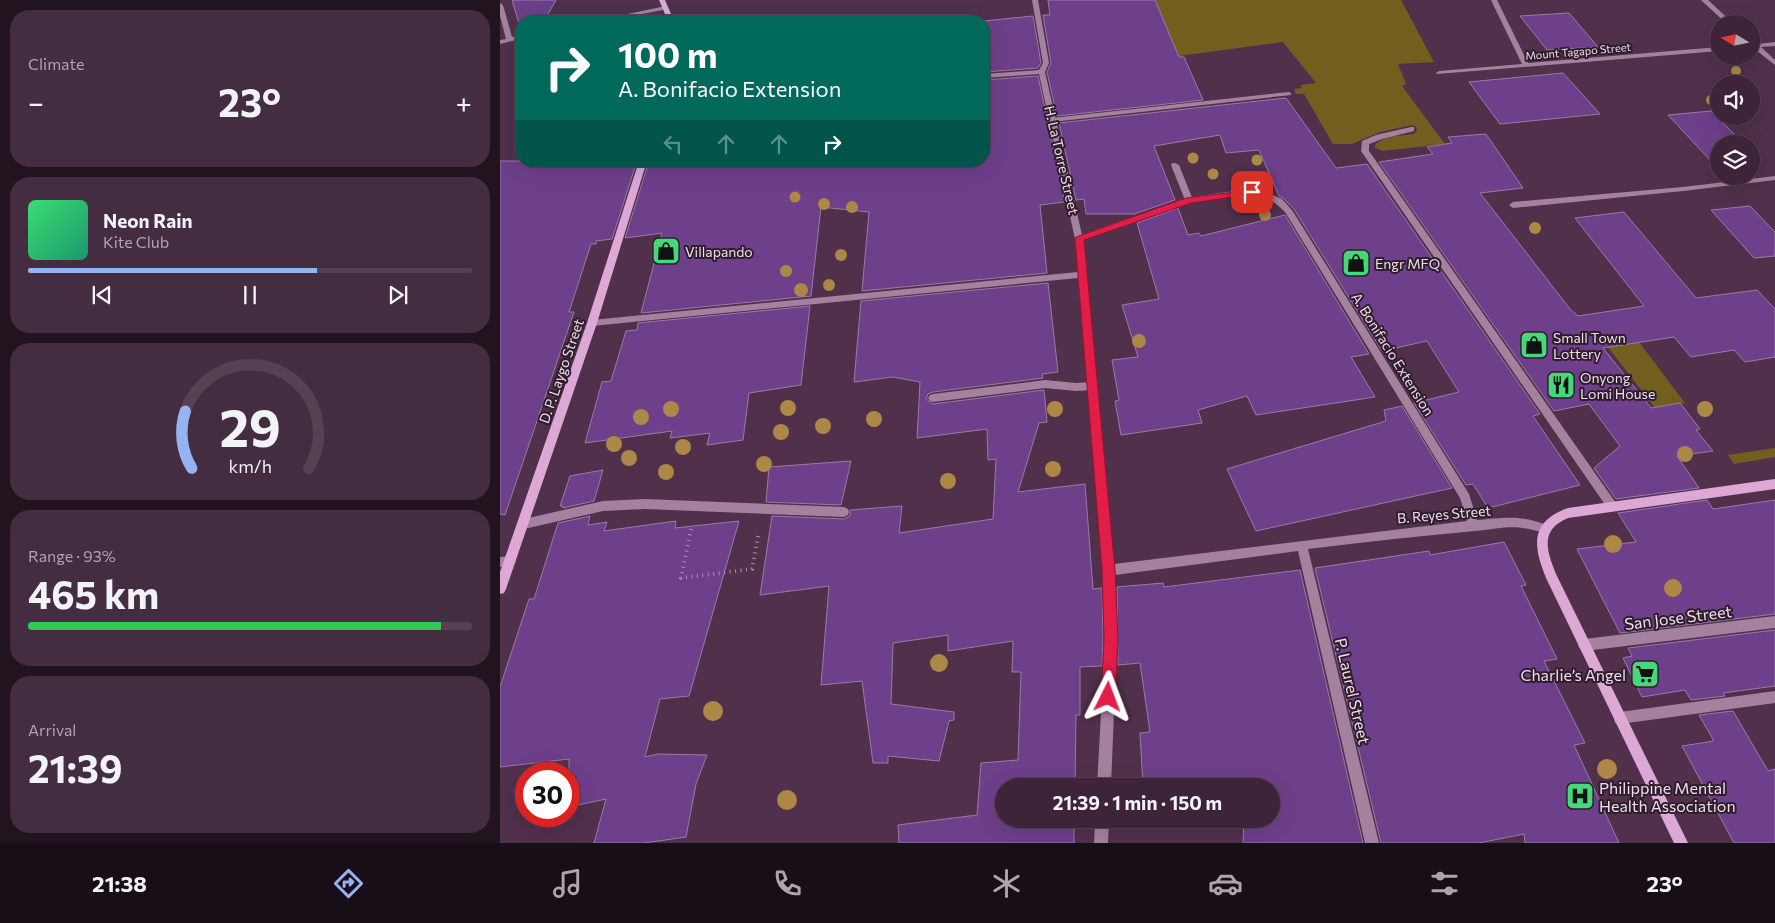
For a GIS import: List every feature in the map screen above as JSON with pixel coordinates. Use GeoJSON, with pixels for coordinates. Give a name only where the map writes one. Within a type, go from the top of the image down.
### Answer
{"type":"FeatureCollection","features":[{"type":"Feature","properties":{"kind":"main road"},"geometry":{"type":"LineString","coordinates":[[662,0],[669,15]]}},
{"type":"Feature","properties":{"kind":"main road","name":"D. P. Laygo Street"},"geometry":{"type":"LineString","coordinates":[[500,588],[505,561],[524,524],[592,324],[641,167]]}},
{"type":"Feature","properties":{"kind":"main road"},"geometry":{"type":"LineString","coordinates":[[1682,843],[1584,645],[1547,564],[1542,539],[1546,529],[1557,517],[1612,506],[1775,484]]}},
{"type":"Feature","properties":{"kind":"street","name":"H. La Torre Street"},"geometry":{"type":"LineString","coordinates":[[1035,0],[1046,63],[1042,72],[1079,239],[1093,386],[1109,570],[1111,640],[1104,778]]}},
{"type":"Feature","properties":{"kind":"street"},"geometry":{"type":"LineString","coordinates":[[1494,0],[1526,65]]}},
{"type":"Feature","properties":{"kind":"street"},"geometry":{"type":"LineString","coordinates":[[1704,0],[1721,15]]}},
{"type":"Feature","properties":{"kind":"street"},"geometry":{"type":"LineString","coordinates":[[500,5],[510,40]]}},
{"type":"Feature","properties":{"kind":"street"},"geometry":{"type":"LineString","coordinates":[[629,15],[666,8]]}},
{"type":"Feature","properties":{"kind":"street"},"geometry":{"type":"LineString","coordinates":[[500,42],[515,39]]}},
{"type":"Feature","properties":{"kind":"street"},"geometry":{"type":"LineString","coordinates":[[1760,44],[1775,44]]}},
{"type":"Feature","properties":{"kind":"street","name":"Mount Tagapo Street"},"geometry":{"type":"LineString","coordinates":[[1440,73],[1710,50]]}},
{"type":"Feature","properties":{"kind":"street"},"geometry":{"type":"LineString","coordinates":[[1760,50],[1775,63]]}},
{"type":"Feature","properties":{"kind":"street"},"geometry":{"type":"LineString","coordinates":[[990,76],[1042,72]]}},
{"type":"Feature","properties":{"kind":"street"},"geometry":{"type":"LineString","coordinates":[[1052,120],[1289,94]]}},
{"type":"Feature","properties":{"kind":"street"},"geometry":{"type":"LineString","coordinates":[[1412,129],[1379,136],[1365,143],[1365,151],[1612,506]]}},
{"type":"Feature","properties":{"kind":"street"},"geometry":{"type":"LineString","coordinates":[[1175,165],[1190,200]]}},
{"type":"Feature","properties":{"kind":"street"},"geometry":{"type":"LineString","coordinates":[[1513,205],[1683,189],[1775,178]]}},
{"type":"Feature","properties":{"kind":"street","name":"A. Bonifacio Extension"},"geometry":{"type":"LineString","coordinates":[[1079,239],[1190,200],[1252,192],[1263,194],[1279,201],[1288,210],[1465,497],[1474,526]]}},
{"type":"Feature","properties":{"kind":"street"},"geometry":{"type":"LineString","coordinates":[[592,324],[1083,275]]}},
{"type":"Feature","properties":{"kind":"street"},"geometry":{"type":"LineString","coordinates":[[933,398],[1045,384],[1076,387],[1093,386]]}},
{"type":"Feature","properties":{"kind":"street"},"geometry":{"type":"LineString","coordinates":[[524,524],[603,506],[645,504],[844,512]]}},
{"type":"Feature","properties":{"kind":"street","name":"B. Reyes Street"},"geometry":{"type":"LineString","coordinates":[[1109,570],[1429,528],[1474,526],[1516,521],[1546,529]]}},
{"type":"Feature","properties":{"kind":"street","name":"P. Laurel Street"},"geometry":{"type":"LineString","coordinates":[[1302,546],[1372,843]]}},
{"type":"Feature","properties":{"kind":"street","name":"San Jose Street"},"geometry":{"type":"LineString","coordinates":[[1584,645],[1775,622]]}},
{"type":"Feature","properties":{"kind":"street"},"geometry":{"type":"LineString","coordinates":[[1620,718],[1775,697]]}},
{"type":"Feature","properties":{"kind":"street"},"geometry":{"type":"LineString","coordinates":[[1101,843],[1102,828]]}},
{"type":"Feature","properties":{"kind":"path"},"geometry":{"type":"LineString","coordinates":[[696,506],[681,578],[752,568],[764,508]]}},
{"type":"Feature","properties":{"kind":"shaded area"},"geometry":{"type":"Polygon","coordinates":[[[1155,0],[1401,0],[1434,62],[1398,64],[1406,84],[1402,86],[1445,144],[1382,151],[1374,147],[1386,138],[1414,134],[1417,131],[1416,127],[1412,125],[1380,132],[1352,144],[1333,144],[1304,94],[1296,94],[1294,89],[1302,88],[1301,85],[1316,83],[1283,42],[1156,59],[1160,12],[1155,0]]]}},
{"type":"Feature","properties":{"kind":"shaded area"},"geometry":{"type":"Polygon","coordinates":[[[1584,316],[1639,342],[1685,403],[1655,408],[1584,316]]]}},
{"type":"Feature","properties":{"kind":"shaded area"},"geometry":{"type":"Polygon","coordinates":[[[1775,448],[1775,457],[1734,464],[1728,455],[1775,448]]]}},
{"type":"Feature","properties":{"kind":"building"},"geometry":{"type":"Polygon","coordinates":[[[512,0],[556,0],[547,15],[516,15],[512,0]]]}},
{"type":"Feature","properties":{"kind":"building"},"geometry":{"type":"Polygon","coordinates":[[[1048,0],[1155,0],[1179,57],[1184,57],[1203,100],[1057,116],[1047,72],[1051,63],[1043,15],[1050,15],[1048,0]]]}},
{"type":"Feature","properties":{"kind":"building"},"geometry":{"type":"Polygon","coordinates":[[[1569,13],[1598,47],[1547,50],[1520,16],[1569,13]]]}},
{"type":"Feature","properties":{"kind":"building"},"geometry":{"type":"Polygon","coordinates":[[[1033,16],[1041,63],[1038,68],[990,72],[990,20],[1033,16]]]}},
{"type":"Feature","properties":{"kind":"building"},"geometry":{"type":"Polygon","coordinates":[[[1563,73],[1600,114],[1500,124],[1469,82],[1563,73]]]}},
{"type":"Feature","properties":{"kind":"building"},"geometry":{"type":"Polygon","coordinates":[[[1038,76],[1065,202],[1040,205],[1047,273],[862,291],[869,212],[821,207],[811,296],[641,313],[662,233],[625,238],[647,167],[990,167],[990,80],[1038,76]]]}},
{"type":"Feature","properties":{"kind":"building"},"geometry":{"type":"Polygon","coordinates":[[[1286,98],[1336,168],[1367,164],[1540,414],[1533,416],[1580,485],[1488,508],[1473,484],[1466,485],[1414,403],[1459,392],[1427,341],[1382,351],[1294,209],[1279,196],[1259,150],[1226,153],[1220,135],[1154,146],[1175,200],[1134,214],[1086,214],[1084,199],[1076,200],[1059,123],[1286,98]]]}},
{"type":"Feature","properties":{"kind":"building"},"geometry":{"type":"Polygon","coordinates":[[[1710,111],[1710,125],[1725,125],[1735,135],[1710,135],[1710,160],[1668,115],[1710,111]]]}},
{"type":"Feature","properties":{"kind":"building"},"geometry":{"type":"Polygon","coordinates":[[[1486,134],[1523,188],[1480,193],[1570,309],[1578,316],[1644,306],[1575,218],[1624,212],[1696,298],[1757,290],[1775,309],[1775,357],[1745,362],[1734,350],[1691,357],[1674,337],[1603,348],[1651,408],[1680,403],[1700,429],[1696,430],[1713,451],[1677,456],[1699,488],[1616,499],[1594,468],[1620,446],[1589,404],[1554,411],[1379,162],[1433,154],[1427,147],[1452,143],[1448,137],[1486,134]]]}},
{"type":"Feature","properties":{"kind":"building"},"geometry":{"type":"Polygon","coordinates":[[[500,161],[515,161],[515,167],[635,167],[612,239],[596,241],[596,244],[591,244],[569,312],[574,312],[505,515],[500,514],[500,161]]]}},
{"type":"Feature","properties":{"kind":"building"},"geometry":{"type":"Polygon","coordinates":[[[1750,206],[1775,232],[1775,256],[1754,258],[1711,210],[1750,206]]]}},
{"type":"Feature","properties":{"kind":"building"},"geometry":{"type":"Polygon","coordinates":[[[1178,208],[1188,235],[1199,233],[1201,236],[1285,215],[1369,354],[1351,357],[1375,397],[1256,415],[1247,396],[1198,410],[1202,423],[1121,435],[1115,401],[1119,400],[1112,360],[1138,357],[1122,305],[1159,299],[1137,223],[1178,208]]]}},
{"type":"Feature","properties":{"kind":"building"},"geometry":{"type":"Polygon","coordinates":[[[1048,283],[1058,372],[1042,374],[1043,378],[933,392],[928,394],[926,399],[933,404],[1044,390],[1047,422],[1039,423],[1018,492],[1085,484],[1093,589],[1102,588],[1103,640],[1102,666],[1080,667],[1080,715],[1076,715],[1075,778],[995,778],[995,828],[1074,828],[1074,843],[899,843],[898,825],[977,815],[981,763],[1018,760],[1021,672],[1012,672],[1013,641],[948,651],[948,635],[893,643],[891,704],[954,712],[954,720],[949,721],[939,761],[888,756],[888,763],[873,763],[862,681],[821,685],[829,586],[760,595],[772,516],[844,519],[850,516],[850,510],[902,506],[899,533],[993,519],[996,459],[988,460],[987,429],[917,438],[920,382],[893,377],[854,382],[861,301],[1048,283]]]}},
{"type":"Feature","properties":{"kind":"building"},"geometry":{"type":"Polygon","coordinates":[[[810,306],[801,385],[749,393],[743,440],[707,445],[710,433],[670,438],[672,431],[585,443],[602,382],[611,381],[626,331],[637,330],[638,323],[810,306]]]}},
{"type":"Feature","properties":{"kind":"building"},"geometry":{"type":"Polygon","coordinates":[[[1402,406],[1452,488],[1256,531],[1227,469],[1386,421],[1384,410],[1402,406]]]}},
{"type":"Feature","properties":{"kind":"building"},"geometry":{"type":"Polygon","coordinates":[[[851,461],[841,505],[766,502],[769,467],[851,461]]]}},
{"type":"Feature","properties":{"kind":"building"},"geometry":{"type":"Polygon","coordinates":[[[603,470],[594,501],[563,508],[563,506],[560,506],[570,476],[603,470]]]}},
{"type":"Feature","properties":{"kind":"building"},"geometry":{"type":"Polygon","coordinates":[[[1707,500],[1713,509],[1775,500],[1775,614],[1620,633],[1577,549],[1636,542],[1618,513],[1707,500]]]}},
{"type":"Feature","properties":{"kind":"building"},"geometry":{"type":"Polygon","coordinates":[[[590,516],[588,525],[607,522],[604,531],[676,521],[675,528],[739,521],[689,696],[660,699],[645,757],[658,754],[707,755],[696,784],[686,837],[644,843],[594,843],[606,799],[580,805],[580,762],[569,762],[569,759],[543,762],[515,762],[515,765],[500,767],[500,687],[529,599],[534,599],[558,523],[590,516]]]}},
{"type":"Feature","properties":{"kind":"building"},"geometry":{"type":"Polygon","coordinates":[[[1504,542],[1526,585],[1521,586],[1557,659],[1544,661],[1585,743],[1574,745],[1619,843],[1525,843],[1524,834],[1479,843],[1381,843],[1315,568],[1429,551],[1430,555],[1504,542]]]}},
{"type":"Feature","properties":{"kind":"building"},"geometry":{"type":"Polygon","coordinates":[[[1300,570],[1363,843],[1243,843],[1244,828],[1280,828],[1280,778],[1143,778],[1140,733],[1150,732],[1140,663],[1118,665],[1117,587],[1163,583],[1164,587],[1300,570]]]}},
{"type":"Feature","properties":{"kind":"building"},"geometry":{"type":"Polygon","coordinates":[[[1775,630],[1775,686],[1723,693],[1725,696],[1691,700],[1685,690],[1642,697],[1623,658],[1632,656],[1628,648],[1775,630]]]}},
{"type":"Feature","properties":{"kind":"building"},"geometry":{"type":"Polygon","coordinates":[[[1733,711],[1768,771],[1775,769],[1775,843],[1734,843],[1682,746],[1714,741],[1699,715],[1733,711]]]}},
{"type":"Feature","properties":{"kind":"place","name":"Villapando"},"geometry":{"type":"Point","coordinates":[666,251]}},
{"type":"Feature","properties":{"kind":"place","name":"Engr MFQ"},"geometry":{"type":"Point","coordinates":[1356,263]}},
{"type":"Feature","properties":{"kind":"place","name":"Small Town Lottery"},"geometry":{"type":"Point","coordinates":[1534,345]}},
{"type":"Feature","properties":{"kind":"place","name":"Onyong Lomi House"},"geometry":{"type":"Point","coordinates":[1561,385]}},
{"type":"Feature","properties":{"kind":"place","name":"Charlie’s Angel"},"geometry":{"type":"Point","coordinates":[1645,674]}},
{"type":"Feature","properties":{"kind":"place","name":"Philippine Mental Health Association"},"geometry":{"type":"Point","coordinates":[1580,796]}},
{"type":"Feature","properties":{"kind":"route"},"geometry":{"type":"LineString","coordinates":[[1108,697],[1111,640],[1109,570],[1079,239],[1190,200],[1252,192]]}}]}
